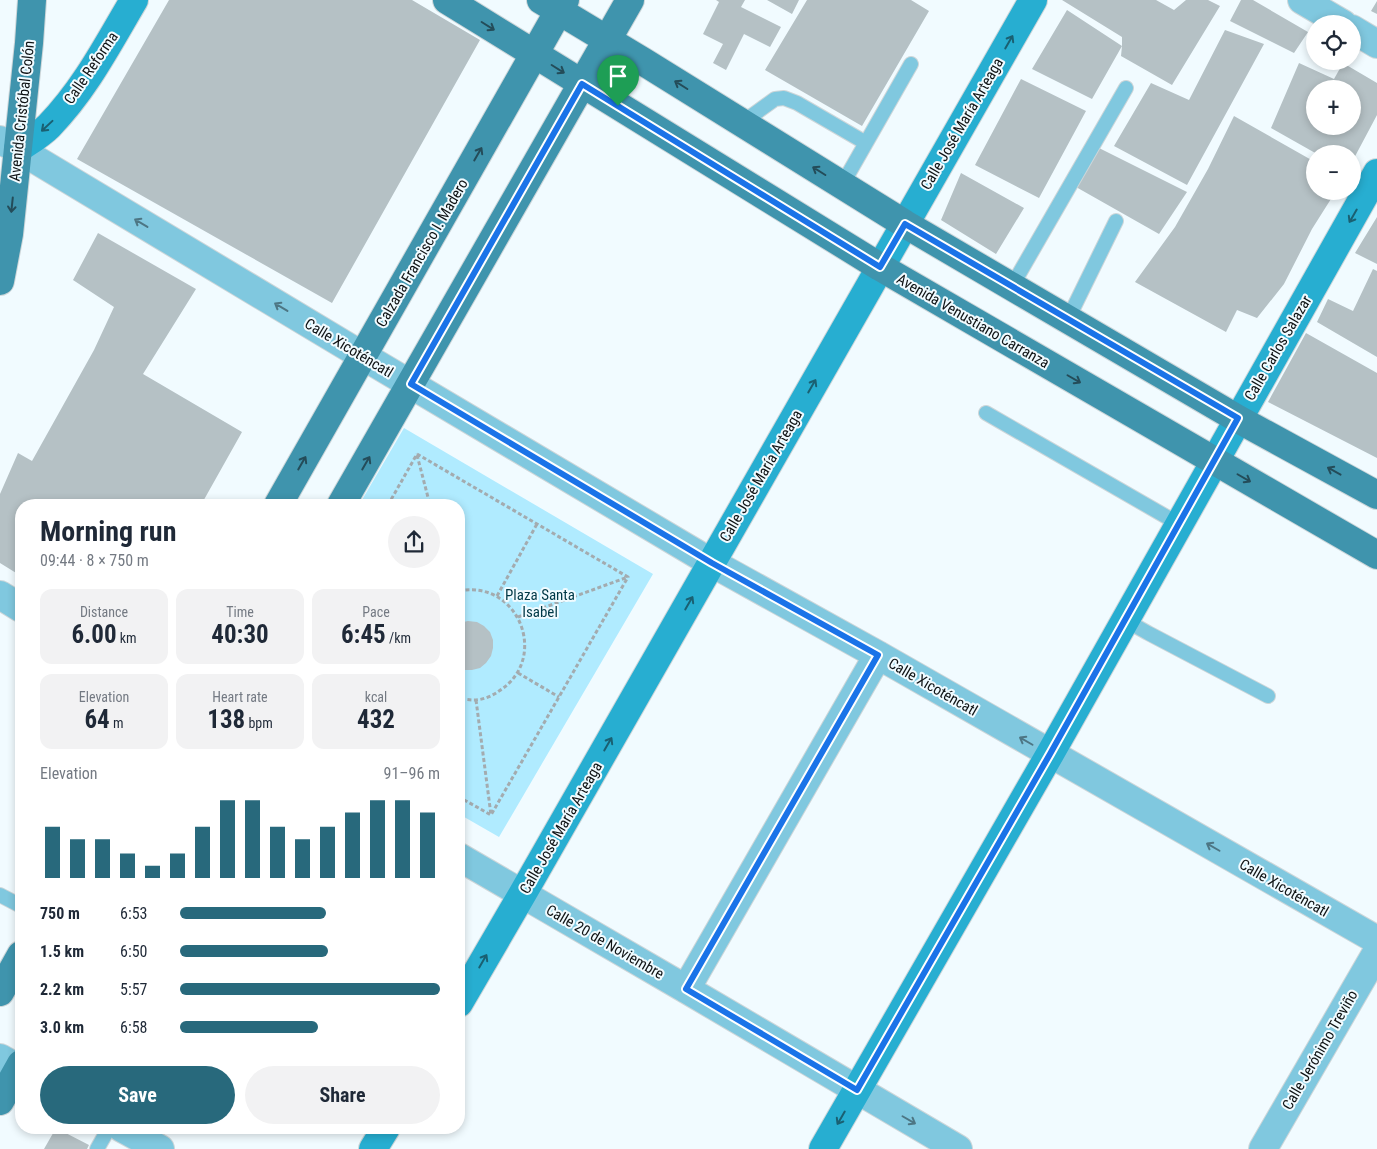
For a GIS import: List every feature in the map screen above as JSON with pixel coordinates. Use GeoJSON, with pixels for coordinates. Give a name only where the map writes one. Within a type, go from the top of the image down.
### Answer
{"type":"FeatureCollection","features":[{"type":"Feature","properties":{"kind":"main road","name":"Avenida Cristóbal Colón"},"geometry":{"type":"LineString","coordinates":[[0,281],[9,234],[9,145],[32,0]]}},
{"type":"Feature","properties":{"kind":"main road","name":"Avenida Venustiano Carranza"},"geometry":{"type":"LineString","coordinates":[[447,0],[880,267],[1377,555]]}},
{"type":"Feature","properties":{"kind":"main road"},"geometry":{"type":"LineString","coordinates":[[344,499],[630,0]]}},
{"type":"Feature","properties":{"kind":"main road","name":"Calzada Francisco I. Madero"},"geometry":{"type":"LineString","coordinates":[[281,499],[534,54],[555,4]]}},
{"type":"Feature","properties":{"kind":"main road"},"geometry":{"type":"LineString","coordinates":[[555,4],[607,40],[905,224],[1238,418],[1377,495]]}},
{"type":"Feature","properties":{"kind":"main road"},"geometry":{"type":"LineString","coordinates":[[0,992],[15,966]]}},
{"type":"Feature","properties":{"kind":"main road"},"geometry":{"type":"LineString","coordinates":[[0,1101],[15,1065]]}},
{"type":"Feature","properties":{"kind":"street","name":"Calle Reforma"},"geometry":{"type":"LineString","coordinates":[[9,145],[48,127],[70,102],[93,71],[134,0]]}},
{"type":"Feature","properties":{"kind":"street","name":"Calle José María Arteaga"},"geometry":{"type":"LineString","coordinates":[[465,993],[1033,0]]}},
{"type":"Feature","properties":{"kind":"street"},"geometry":{"type":"LineString","coordinates":[[1302,0],[1328,15]]}},
{"type":"Feature","properties":{"kind":"street"},"geometry":{"type":"LineString","coordinates":[[1361,35],[1377,44]]}},
{"type":"Feature","properties":{"kind":"street","name":"Calle Xicoténcatl"},"geometry":{"type":"LineString","coordinates":[[9,145],[712,563],[878,655],[1377,940]]}},
{"type":"Feature","properties":{"kind":"street","name":"Calle Carlos Salazar"},"geometry":{"type":"LineString","coordinates":[[823,1149],[1050,754],[1377,173]]}},
{"type":"Feature","properties":{"kind":"street"},"geometry":{"type":"LineString","coordinates":[[0,595],[15,604]]}},
{"type":"Feature","properties":{"kind":"street"},"geometry":{"type":"LineString","coordinates":[[686,989],[878,655]]}},
{"type":"Feature","properties":{"kind":"street","name":"Calle 20 de Noviembre"},"geometry":{"type":"LineString","coordinates":[[465,860],[958,1149]]}},
{"type":"Feature","properties":{"kind":"street","name":"Calle Jerónimo Treviño"},"geometry":{"type":"LineString","coordinates":[[1263,1149],[1377,952]]}},
{"type":"Feature","properties":{"kind":"street"},"geometry":{"type":"LineString","coordinates":[[133,1134],[160,1149]]}},
{"type":"Feature","properties":{"kind":"street"},"geometry":{"type":"LineString","coordinates":[[373,1149],[382,1134]]}},
{"type":"Feature","properties":{"kind":"lane"},"geometry":{"type":"LineString","coordinates":[[842,185],[911,64]]}},
{"type":"Feature","properties":{"kind":"lane"},"geometry":{"type":"LineString","coordinates":[[1012,286],[1126,88]]}},
{"type":"Feature","properties":{"kind":"lane"},"geometry":{"type":"LineString","coordinates":[[742,123],[775,99],[784,98],[797,103],[866,143]]}},
{"type":"Feature","properties":{"kind":"lane"},"geometry":{"type":"LineString","coordinates":[[1068,319],[1116,221]]}},
{"type":"Feature","properties":{"kind":"lane"},"geometry":{"type":"LineString","coordinates":[[986,413],[1178,524]]}},
{"type":"Feature","properties":{"kind":"lane"},"geometry":{"type":"LineString","coordinates":[[1125,620],[1268,696]]}},
{"type":"Feature","properties":{"kind":"lane"},"geometry":{"type":"LineString","coordinates":[[0,895],[15,903]]}},
{"type":"Feature","properties":{"kind":"lane"},"geometry":{"type":"LineString","coordinates":[[97,1149],[106,1134]]}},
{"type":"Feature","properties":{"kind":"path"},"geometry":{"type":"LineString","coordinates":[[391,499],[417,454]]}},
{"type":"Feature","properties":{"kind":"path"},"geometry":{"type":"LineString","coordinates":[[417,454],[428,499]]}},
{"type":"Feature","properties":{"kind":"path"},"geometry":{"type":"LineString","coordinates":[[417,454],[628,577]]}},
{"type":"Feature","properties":{"kind":"path"},"geometry":{"type":"LineString","coordinates":[[497,596],[538,524]]}},
{"type":"Feature","properties":{"kind":"path"},"geometry":{"type":"LineString","coordinates":[[518,617],[628,577]]}},
{"type":"Feature","properties":{"kind":"path"},"geometry":{"type":"LineString","coordinates":[[491,815],[628,577]]}},
{"type":"Feature","properties":{"kind":"path"},"geometry":{"type":"LineString","coordinates":[[465,590],[482,591],[497,596],[509,605],[518,617],[525,645],[523,660],[518,673],[507,686],[492,696],[476,700],[465,699]]}},
{"type":"Feature","properties":{"kind":"path"},"geometry":{"type":"LineString","coordinates":[[518,673],[559,697]]}},
{"type":"Feature","properties":{"kind":"path"},"geometry":{"type":"LineString","coordinates":[[476,700],[491,815]]}},
{"type":"Feature","properties":{"kind":"path"},"geometry":{"type":"LineString","coordinates":[[465,800],[491,815]]}},
{"type":"Feature","properties":{"kind":"green space","name":"Plaza Santa Isabel"},"geometry":{"type":"Polygon","coordinates":[[[404,428],[653,574],[499,837],[465,817],[465,499],[363,499],[404,428]]]}},
{"type":"Feature","properties":{"kind":"building"},"geometry":{"type":"Polygon","coordinates":[[[169,0],[412,0],[480,40],[332,303],[77,159],[169,0]]]}},
{"type":"Feature","properties":{"kind":"building"},"geometry":{"type":"Polygon","coordinates":[[[716,0],[745,0],[741,7],[781,27],[770,47],[744,34],[726,70],[713,63],[723,44],[703,34],[719,2],[716,0]]]}},
{"type":"Feature","properties":{"kind":"building"},"geometry":{"type":"Polygon","coordinates":[[[767,0],[799,0],[792,14],[767,0]]]}},
{"type":"Feature","properties":{"kind":"building"},"geometry":{"type":"Polygon","coordinates":[[[807,0],[911,0],[929,11],[862,126],[765,70],[807,0]]]}},
{"type":"Feature","properties":{"kind":"building"},"geometry":{"type":"Polygon","coordinates":[[[1062,0],[1156,0],[1174,10],[1186,0],[1208,0],[1220,6],[1172,85],[1121,56],[1122,37],[1062,0]]]}},
{"type":"Feature","properties":{"kind":"building"},"geometry":{"type":"Polygon","coordinates":[[[1241,0],[1253,0],[1306,31],[1306,35],[1294,53],[1230,21],[1241,0]]]}},
{"type":"Feature","properties":{"kind":"building"},"geometry":{"type":"Polygon","coordinates":[[[1377,1],[1377,14],[1371,11],[1377,1]]]}},
{"type":"Feature","properties":{"kind":"building"},"geometry":{"type":"Polygon","coordinates":[[[1067,10],[1122,46],[1092,99],[1032,69],[1067,10]]]}},
{"type":"Feature","properties":{"kind":"building"},"geometry":{"type":"Polygon","coordinates":[[[1225,30],[1264,44],[1187,185],[1114,146],[1151,83],[1189,100],[1225,30]]]}},
{"type":"Feature","properties":{"kind":"building"},"geometry":{"type":"Polygon","coordinates":[[[1299,63],[1306,66],[1306,70],[1314,70],[1334,79],[1339,70],[1355,70],[1377,83],[1377,115],[1361,145],[1306,145],[1306,148],[1271,128],[1299,63]]]}},
{"type":"Feature","properties":{"kind":"building"},"geometry":{"type":"Polygon","coordinates":[[[1021,79],[1086,111],[1039,198],[975,165],[1021,79]]]}},
{"type":"Feature","properties":{"kind":"building"},"geometry":{"type":"Polygon","coordinates":[[[1234,116],[1306,157],[1306,200],[1330,200],[1312,229],[1284,284],[1257,318],[1237,310],[1226,332],[1135,282],[1175,227],[1208,169],[1234,116]]]}},
{"type":"Feature","properties":{"kind":"building"},"geometry":{"type":"Polygon","coordinates":[[[1099,148],[1187,192],[1159,234],[1076,187],[1099,148]]]}},
{"type":"Feature","properties":{"kind":"building"},"geometry":{"type":"Polygon","coordinates":[[[961,173],[1024,208],[996,254],[941,220],[961,173]]]}},
{"type":"Feature","properties":{"kind":"building"},"geometry":{"type":"Polygon","coordinates":[[[1377,217],[1377,264],[1355,253],[1377,217]]]}},
{"type":"Feature","properties":{"kind":"building"},"geometry":{"type":"Polygon","coordinates":[[[98,233],[196,289],[143,374],[242,432],[204,499],[15,499],[15,572],[0,563],[0,494],[18,453],[32,461],[94,350],[114,307],[73,280],[98,233]]]}},
{"type":"Feature","properties":{"kind":"building"},"geometry":{"type":"Polygon","coordinates":[[[1373,269],[1377,271],[1377,357],[1317,322],[1328,299],[1353,311],[1373,269]]]}},
{"type":"Feature","properties":{"kind":"building"},"geometry":{"type":"Polygon","coordinates":[[[1306,333],[1377,373],[1377,458],[1268,402],[1306,333]]]}},
{"type":"Feature","properties":{"kind":"building"},"geometry":{"type":"Polygon","coordinates":[[[465,622],[477,622],[484,626],[490,632],[493,640],[491,656],[480,668],[472,670],[465,670],[465,622]]]}},
{"type":"Feature","properties":{"kind":"building"},"geometry":{"type":"Polygon","coordinates":[[[53,1134],[68,1134],[89,1145],[87,1149],[44,1149],[53,1134]]]}},
{"type":"Feature","properties":{"kind":"route"},"geometry":{"type":"LineString","coordinates":[[582,84],[618,106],[880,267],[905,224],[1238,418],[1050,754],[857,1090],[686,989],[878,655],[712,563],[411,384],[582,84]]}}]}
